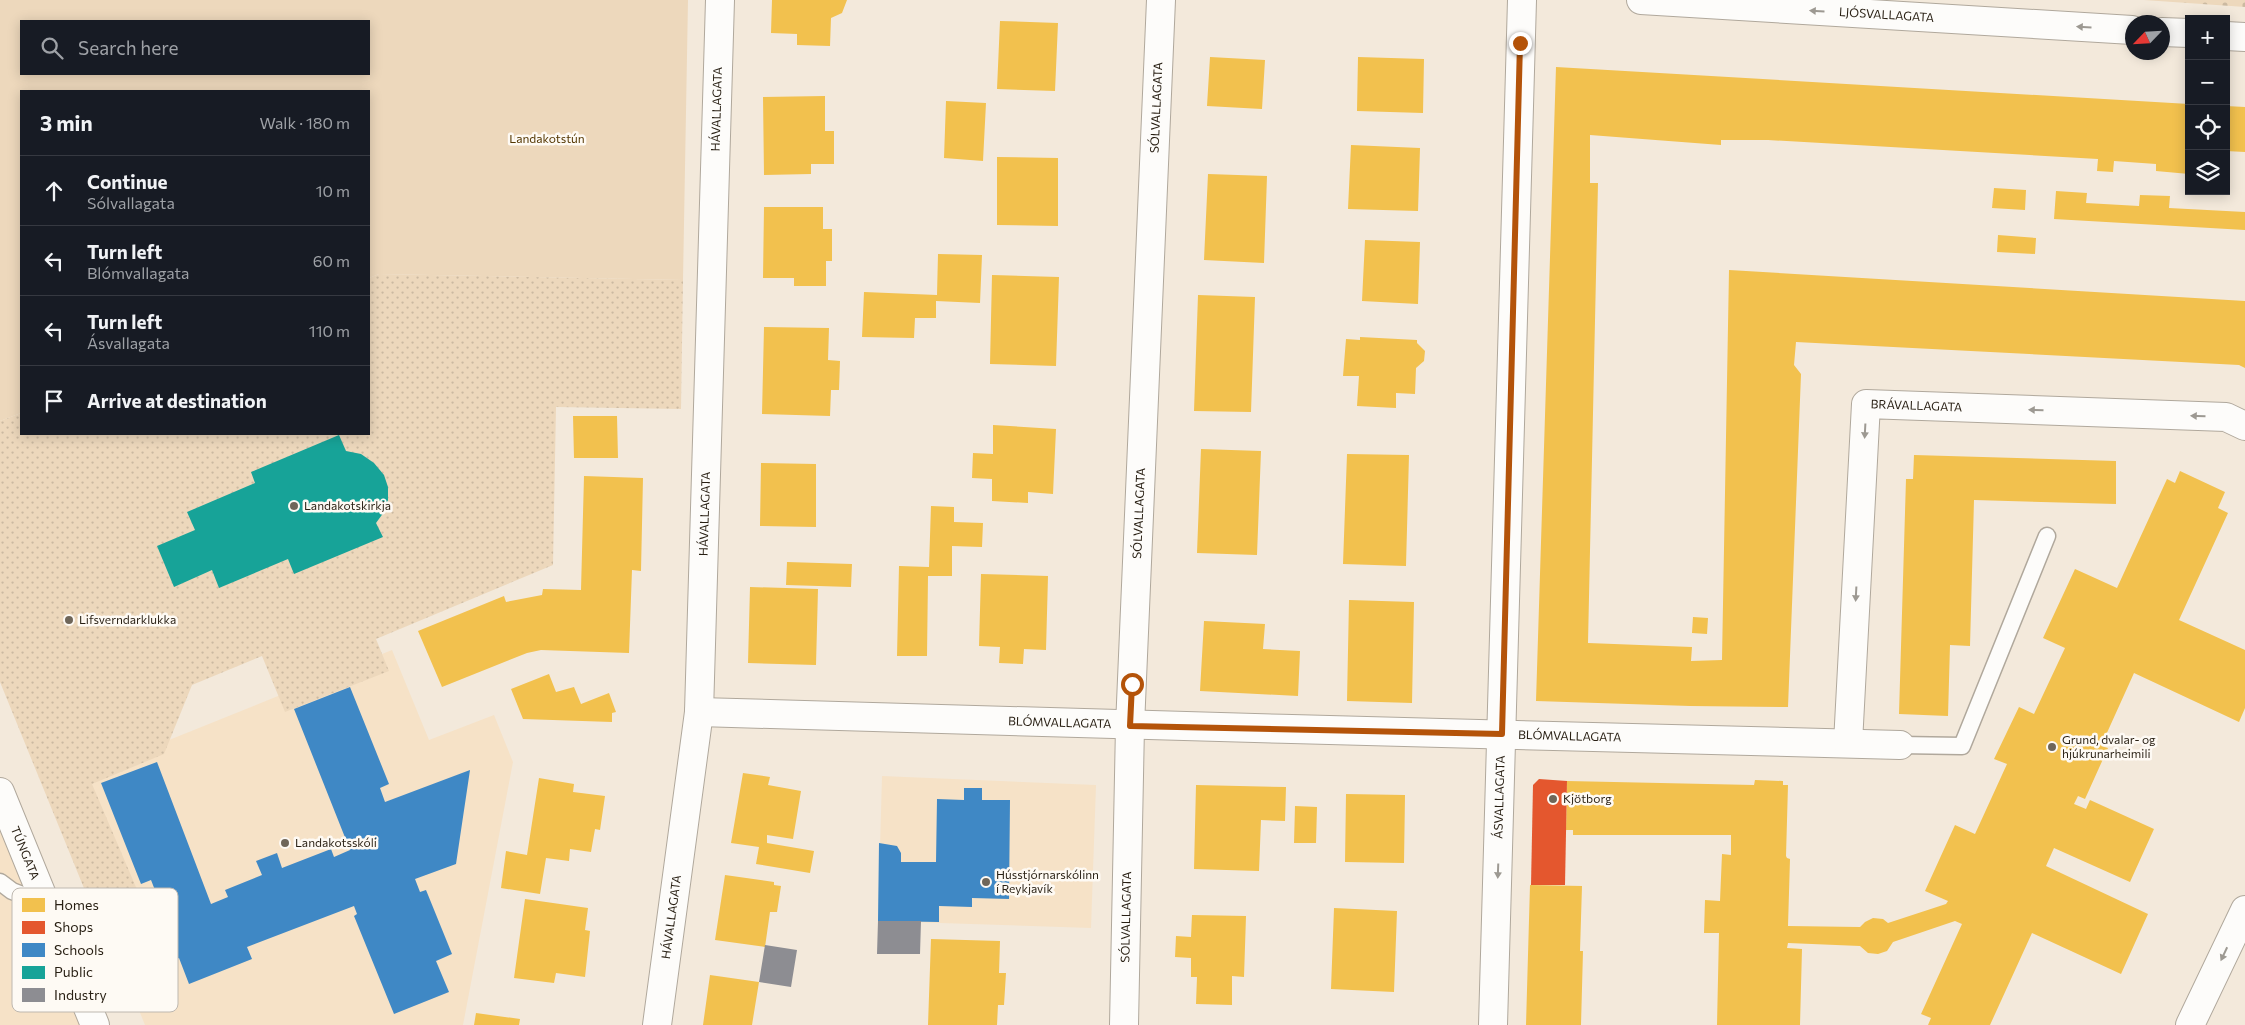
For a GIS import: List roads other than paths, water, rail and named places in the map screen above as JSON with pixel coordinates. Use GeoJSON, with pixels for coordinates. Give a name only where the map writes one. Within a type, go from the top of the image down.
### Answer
{"type":"FeatureCollection","features":[{"type":"Feature","properties":{"kind":"street","name":"HÁVALLAGATA"},"geometry":{"type":"LineString","coordinates":[[657,1025],[699,712],[720,0]]}},
{"type":"Feature","properties":{"kind":"street","name":"SÓLVALLAGATA"},"geometry":{"type":"LineString","coordinates":[[1124,1025],[1130,726],[1161,0]]}},
{"type":"Feature","properties":{"kind":"street","name":"ÁSVALLAGATA"},"geometry":{"type":"LineString","coordinates":[[1493,1025],[1522,0]]}},
{"type":"Feature","properties":{"kind":"street","name":"LJÓSVALLAGATA"},"geometry":{"type":"LineString","coordinates":[[1641,0],[2125,30]]}},
{"type":"Feature","properties":{"kind":"street"},"geometry":{"type":"LineString","coordinates":[[2170,32],[2185,33]]}},
{"type":"Feature","properties":{"kind":"street"},"geometry":{"type":"LineString","coordinates":[[2230,36],[2245,37]]}},
{"type":"Feature","properties":{"kind":"street","name":"BRÁVALLAGATA"},"geometry":{"type":"LineString","coordinates":[[1848,743],[1866,404],[2226,418],[2245,426]]}},
{"type":"Feature","properties":{"kind":"street","name":"BLÓMVALLAGATA"},"geometry":{"type":"LineString","coordinates":[[699,712],[1130,726],[1900,745]]}},
{"type":"Feature","properties":{"kind":"street","name":"TÚNGATA"},"geometry":{"type":"LineString","coordinates":[[0,792],[39,888]]}},
{"type":"Feature","properties":{"kind":"street"},"geometry":{"type":"LineString","coordinates":[[2190,1025],[2245,910]]}},
{"type":"Feature","properties":{"kind":"street","name":"TÚNGATA"},"geometry":{"type":"LineString","coordinates":[[90,1012],[95,1025]]}},
{"type":"Feature","properties":{"kind":"lane"},"geometry":{"type":"LineString","coordinates":[[1900,745],[1962,746],[2047,536]]}},
{"type":"Feature","properties":{"kind":"lane"},"geometry":{"type":"LineString","coordinates":[[0,882],[12,891]]}},
{"type":"Feature","properties":{"kind":"place","name":"Landakotskirkja"},"geometry":{"type":"Point","coordinates":[294,506]}},
{"type":"Feature","properties":{"kind":"place","name":"Lifsverndarklukka"},"geometry":{"type":"Point","coordinates":[69,620]}},
{"type":"Feature","properties":{"kind":"place","name":"Grund, dvalar- og hjúkrunarheimili"},"geometry":{"type":"Point","coordinates":[2052,747]}},
{"type":"Feature","properties":{"kind":"place","name":"Kjötborg"},"geometry":{"type":"Point","coordinates":[1553,799]}},
{"type":"Feature","properties":{"kind":"place","name":"Landakotsskóli"},"geometry":{"type":"Point","coordinates":[285,843]}},
{"type":"Feature","properties":{"kind":"place","name":"Hússtjórnarskólinn í Reykjavík"},"geometry":{"type":"Point","coordinates":[986,882]}},
{"type":"Feature","properties":{"kind":"park label","name":"Landakotstún"},"geometry":{"type":"Point","coordinates":[547,139]}}]}
